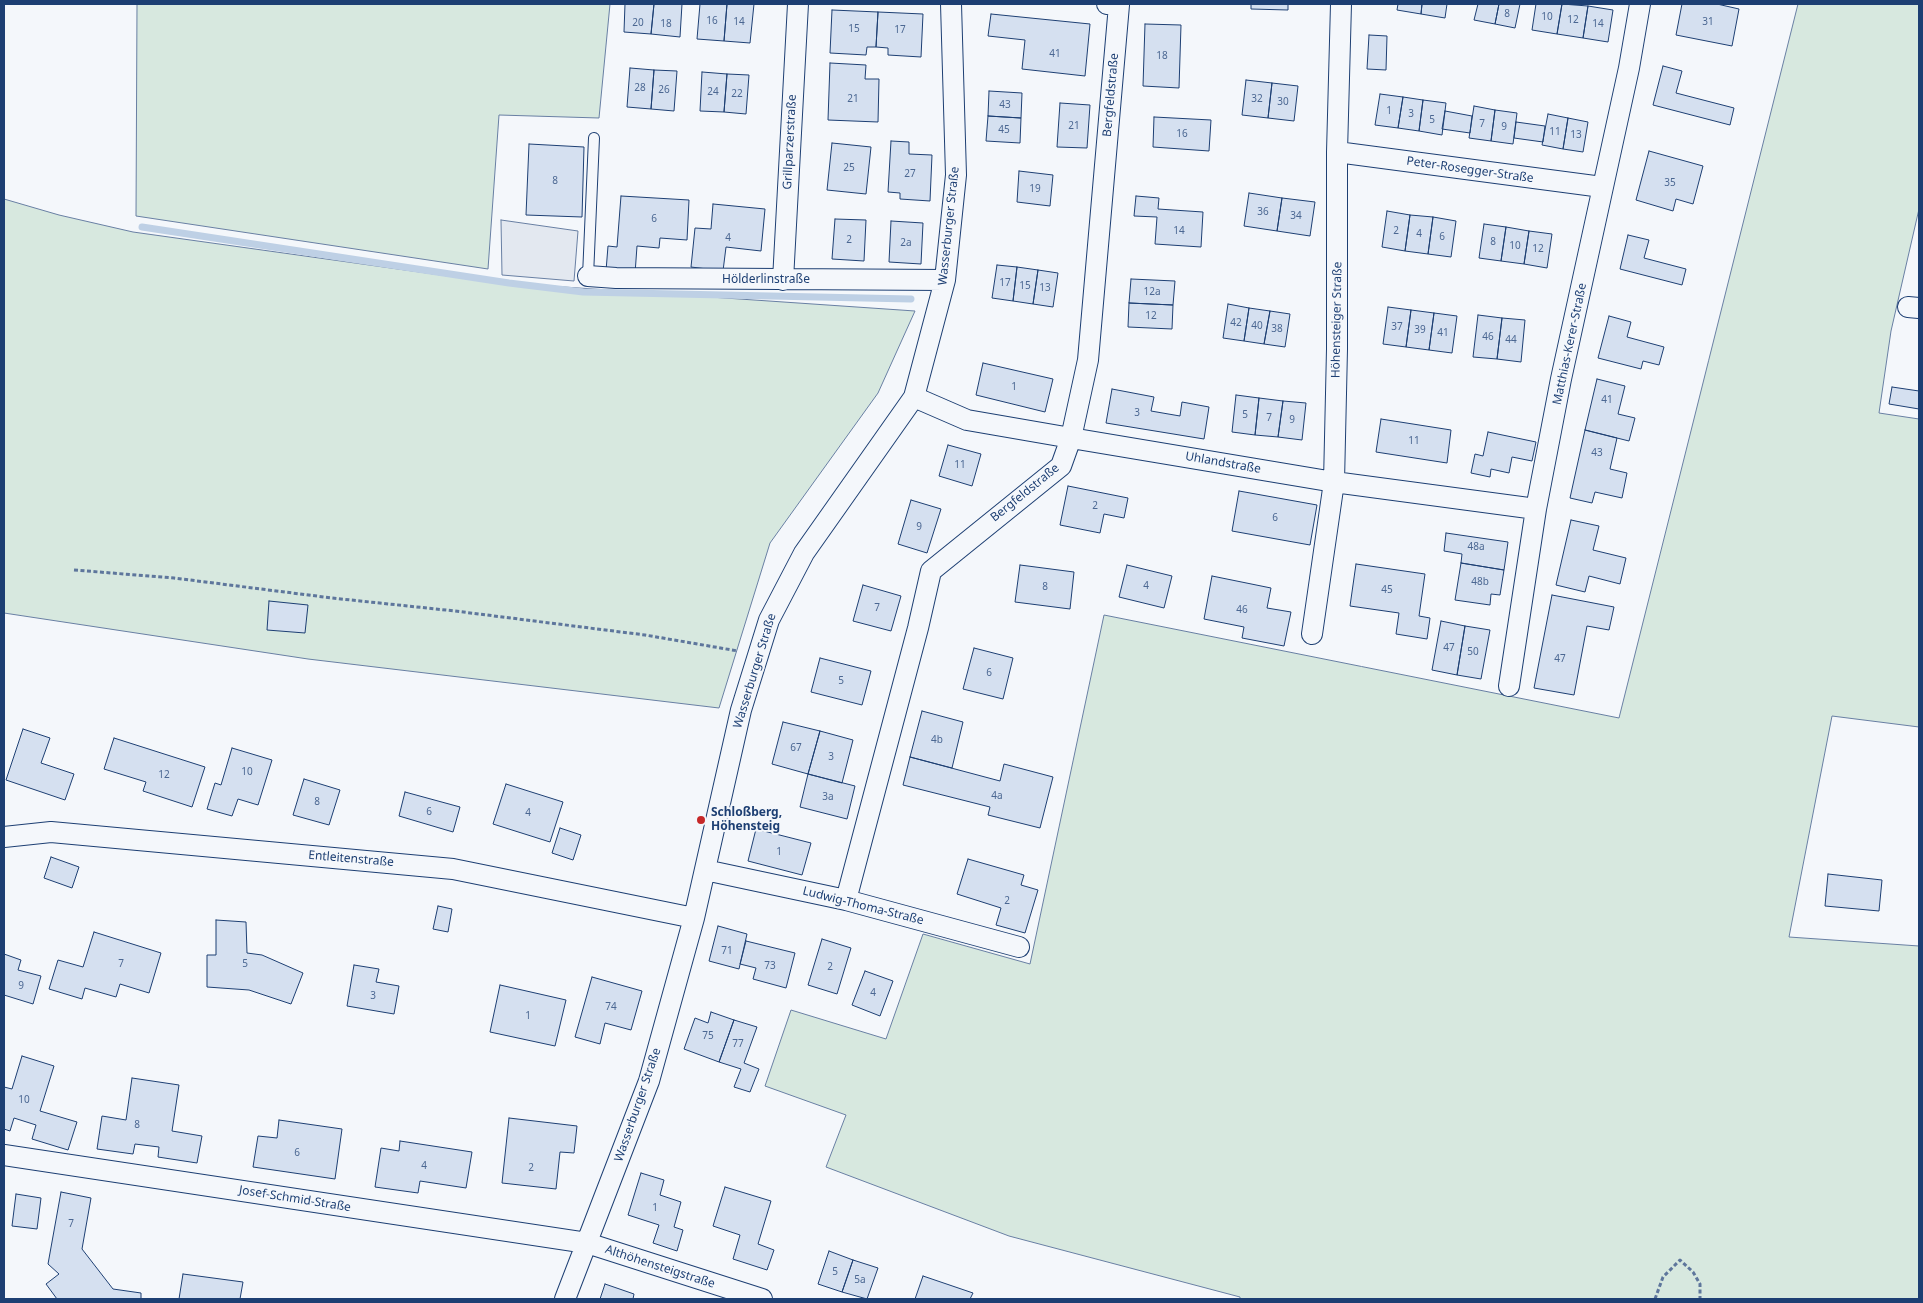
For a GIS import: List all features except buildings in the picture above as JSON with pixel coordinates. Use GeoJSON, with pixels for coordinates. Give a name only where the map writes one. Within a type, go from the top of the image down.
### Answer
{"type":"FeatureCollection","features":[{"type":"Feature","properties":{"kind":"street","name":"Grillparzerstraße"},"geometry":{"type":"LineString","coordinates":[[783,280],[798,4]]}},
{"type":"Feature","properties":{"kind":"street","name":"Wasserburger Straße"},"geometry":{"type":"LineString","coordinates":[[565,1299],[649,1081],[694,918],[741,710],[770,620],[804,553],[914,398],[945,280],[956,175],[951,4]]}},
{"type":"Feature","properties":{"kind":"street","name":"Bergfeldstraße"},"geometry":{"type":"LineString","coordinates":[[846,900],[918,628],[931,571],[1061,466],[1071,438],[1088,360],[1119,5],[1107,4]]}},
{"type":"Feature","properties":{"kind":"street","name":"Höhensteiger Straße"},"geometry":{"type":"LineString","coordinates":[[1312,634],[1334,482],[1337,339],[1337,152],[1341,4]]}},
{"type":"Feature","properties":{"kind":"street","name":"Matthias-Kerer-Straße"},"geometry":{"type":"LineString","coordinates":[[1508,686],[1536,509],[1561,379],[1629,68],[1640,4]]}},
{"type":"Feature","properties":{"kind":"street","name":"Peter-Rosegger-Straße"},"geometry":{"type":"LineString","coordinates":[[1337,152],[1602,188]]}},
{"type":"Feature","properties":{"kind":"street","name":"Hölderlinstraße"},"geometry":{"type":"LineString","coordinates":[[588,276],[783,280],[945,280]]}},
{"type":"Feature","properties":{"kind":"street","name":"Uhlandstraße"},"geometry":{"type":"LineString","coordinates":[[914,398],[967,420],[1334,482],[1536,509]]}},
{"type":"Feature","properties":{"kind":"street","name":"Entleitenstraße"},"geometry":{"type":"LineString","coordinates":[[4,837],[51,832],[453,869],[694,918]]}},
{"type":"Feature","properties":{"kind":"street","name":"Ludwig-Thoma-Straße"},"geometry":{"type":"LineString","coordinates":[[705,870],[846,900],[1019,947]]}},
{"type":"Feature","properties":{"kind":"street","name":"Josef-Schmid-Straße"},"geometry":{"type":"LineString","coordinates":[[4,1155],[587,1244]]}},
{"type":"Feature","properties":{"kind":"street","name":"Althöhensteigstraße"},"geometry":{"type":"LineString","coordinates":[[587,1244],[762,1299]]}},
{"type":"Feature","properties":{"kind":"lane"},"geometry":{"type":"LineString","coordinates":[[588,276],[594,138]]}},
{"type":"Feature","properties":{"kind":"path"},"geometry":{"type":"LineString","coordinates":[[74,570],[174,578],[464,612],[645,635],[758,655]]}},
{"type":"Feature","properties":{"kind":"path"},"geometry":{"type":"LineString","coordinates":[[1655,1299],[1663,1277],[1680,1260],[1692,1272],[1700,1284],[1700,1299]]}},
{"type":"Feature","properties":{"kind":"shaded area"},"geometry":{"type":"Polygon","coordinates":[[[137,4],[610,4],[599,118],[499,115],[488,269],[136,216],[137,4]]]}},
{"type":"Feature","properties":{"kind":"shaded area"},"geometry":{"type":"Polygon","coordinates":[[[1798,4],[1919,4],[1919,209],[1891,331],[1879,413],[1919,419],[1919,727],[1832,716],[1789,937],[1919,946],[1919,1299],[1240,1299],[1240,1297],[1009,1236],[826,1167],[846,1115],[765,1086],[791,1010],[886,1039],[923,934],[1030,964],[1104,615],[1619,718],[1798,4]]]}},
{"type":"Feature","properties":{"kind":"shaded area"},"geometry":{"type":"Polygon","coordinates":[[[4,199],[59,215],[133,232],[491,282],[915,311],[878,393],[770,543],[719,708],[308,659],[4,613],[4,199]]]}},
{"type":"Feature","properties":{"kind":"shaded area"},"geometry":{"type":"Polygon","coordinates":[[[501,220],[578,231],[574,281],[502,275],[501,220]]]}},
{"type":"Feature","properties":{"kind":"waterway"},"geometry":{"type":"LineString","coordinates":[[142,227],[509,283],[583,292],[911,299]]}},
{"type":"Feature","properties":{"kind":"place","name":"Schloßberg, Höhensteig"},"geometry":{"type":"Point","coordinates":[701,820]}}]}
